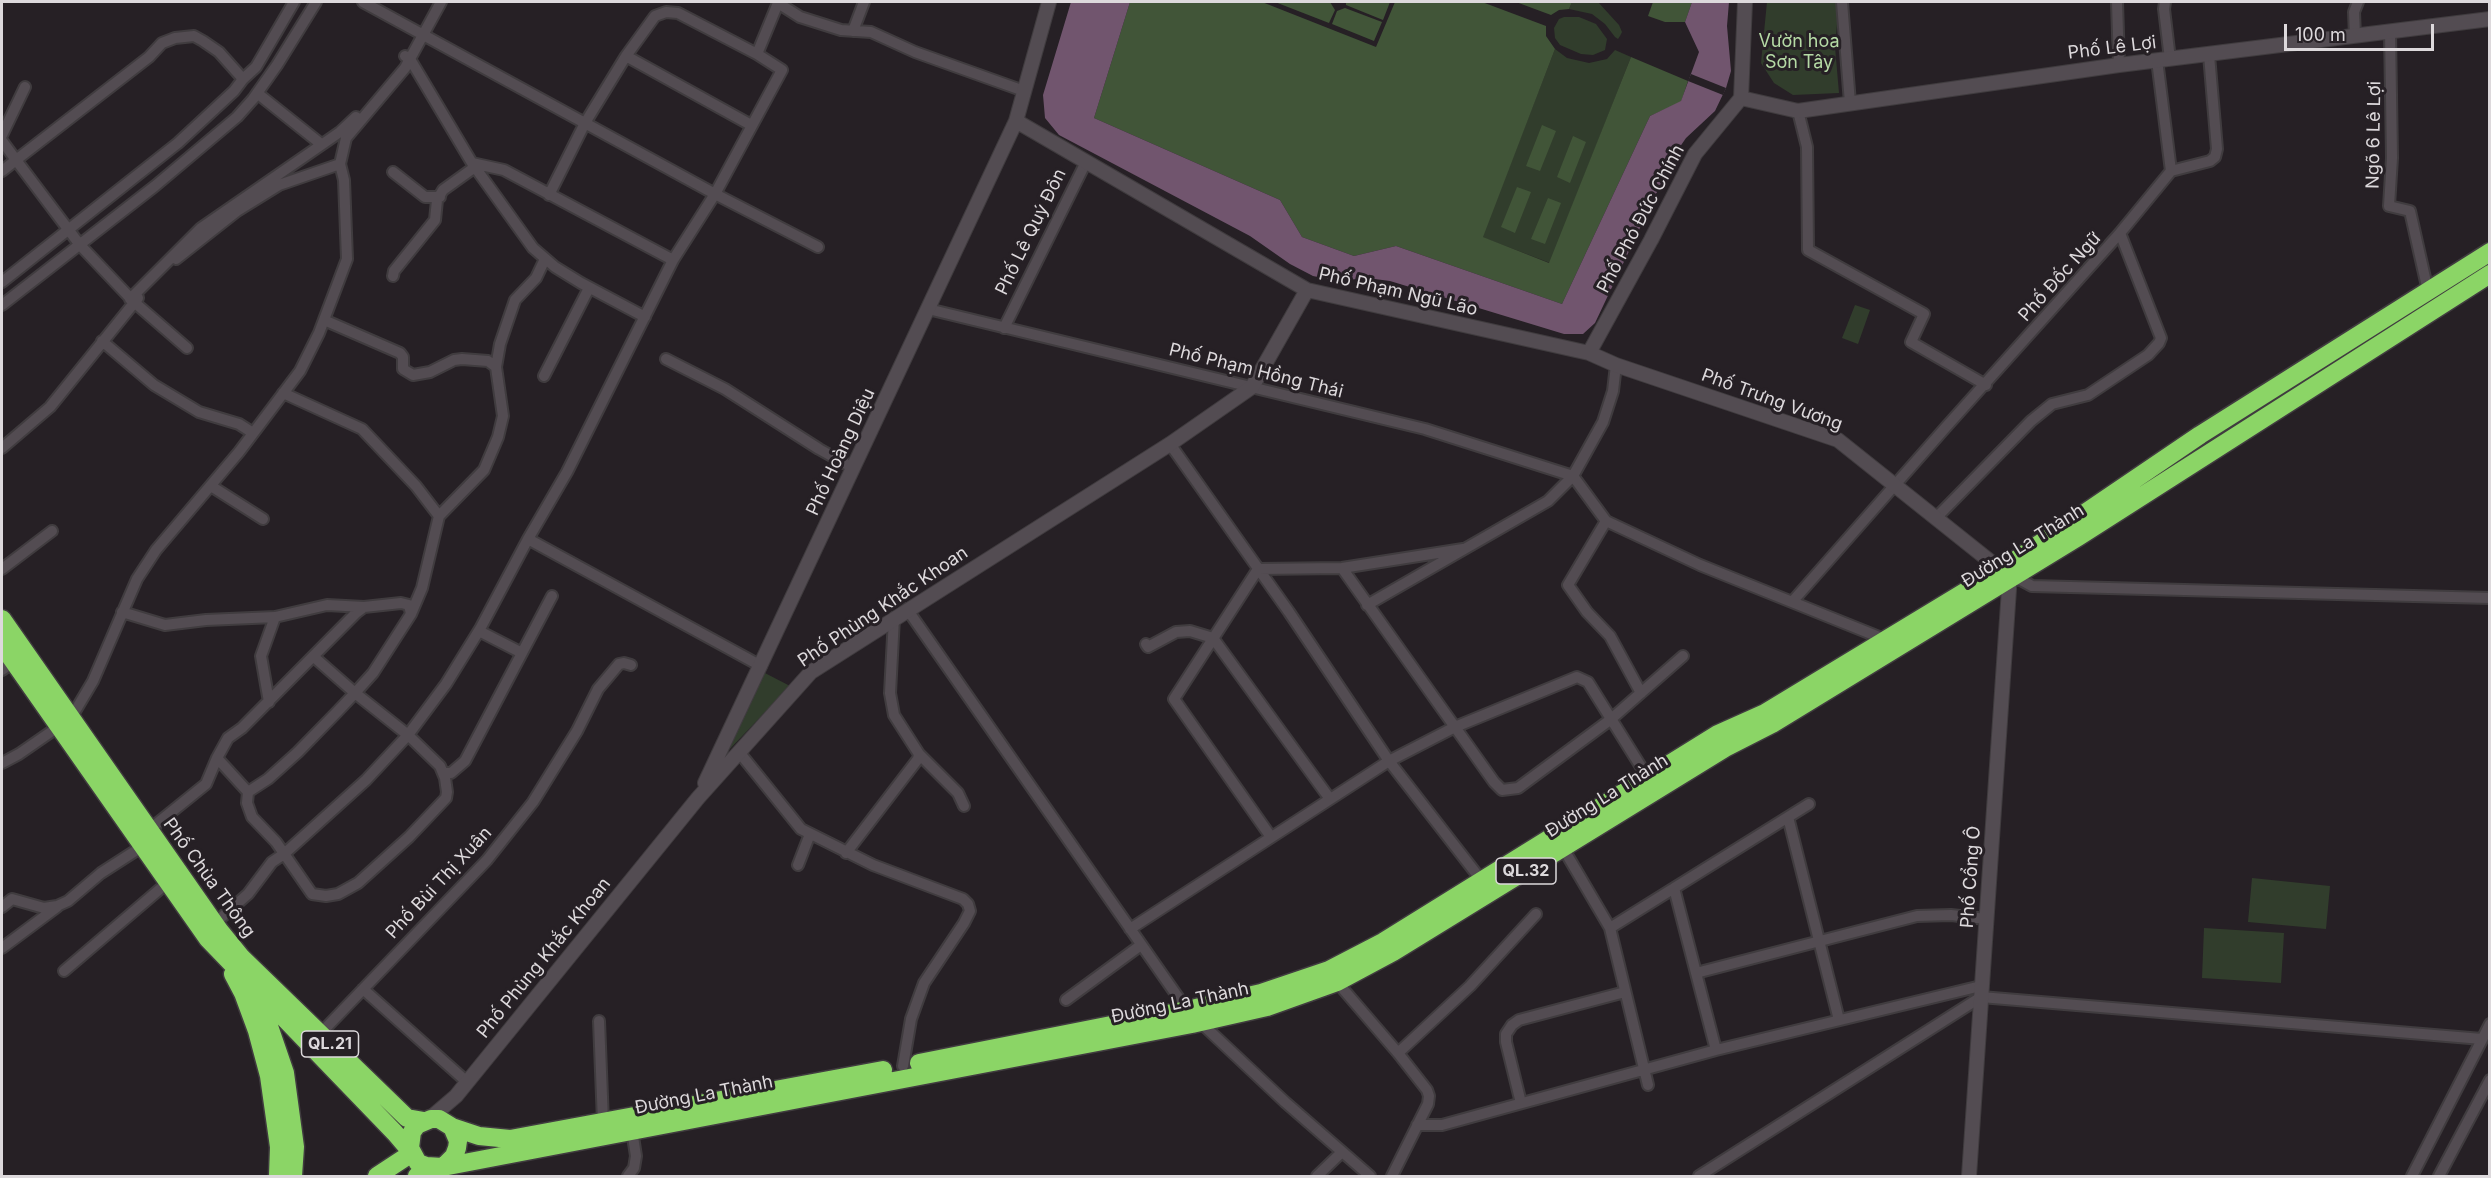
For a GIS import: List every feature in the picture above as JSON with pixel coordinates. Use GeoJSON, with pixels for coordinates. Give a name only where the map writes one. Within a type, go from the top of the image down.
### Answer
{"type":"FeatureCollection","features":[{"type":"Feature","properties":{"kind":"highway","name":"Đường La Thành"},"geometry":{"type":"LineString","coordinates":[[443,1167],[1194,1016],[1329,970],[1383,942],[1718,734],[1765,713],[1884,639],[2005,574],[2200,435],[2490,252]]}},
{"type":"Feature","properties":{"kind":"highway","name":"Đường La Thành"},"geometry":{"type":"LineString","coordinates":[[452,1127],[479,1136],[510,1139],[903,1066],[1194,1016],[1266,1007],[1337,982],[1393,952],[2005,574],[2221,447],[2490,274]]}},
{"type":"Feature","properties":{"kind":"highway","name":"Phố Chùa Thông"},"geometry":{"type":"LineString","coordinates":[[2,619],[65,723],[211,931],[256,990],[412,1153]]}},
{"type":"Feature","properties":{"kind":"highway","name":"Phố Chùa Thông"},"geometry":{"type":"LineString","coordinates":[[2,645],[8,666],[65,723]]}},
{"type":"Feature","properties":{"kind":"highway","name":"Phố Chùa Thông"},"geometry":{"type":"LineString","coordinates":[[146,838],[167,883],[211,931],[241,957],[407,1118],[426,1120]]}},
{"type":"Feature","properties":{"kind":"highway"},"geometry":{"type":"LineString","coordinates":[[211,931],[243,993],[257,1031],[275,1111],[279,1147],[278,1176]]}},
{"type":"Feature","properties":{"kind":"highway"},"geometry":{"type":"LineString","coordinates":[[241,957],[256,990],[285,1073],[295,1147],[293,1176]]}},
{"type":"Feature","properties":{"kind":"highway"},"geometry":{"type":"LineString","coordinates":[[439,1119],[452,1127],[458,1141],[450,1161],[443,1167],[418,1163],[412,1153],[410,1140],[412,1132],[426,1120],[439,1119]]}},
{"type":"Feature","properties":{"kind":"highway"},"geometry":{"type":"LineString","coordinates":[[377,1176],[412,1153]]}},
{"type":"Feature","properties":{"kind":"highway","name":"QL.32"},"geometry":{"type":"LineString","coordinates":[[417,1176],[443,1167]]}},
{"type":"Feature","properties":{"kind":"main road","name":"Phố Hoàng Diệu"},"geometry":{"type":"LineString","coordinates":[[698,798],[723,760],[761,666],[1016,121],[1049,2]]}},
{"type":"Feature","properties":{"kind":"main road"},"geometry":{"type":"LineString","coordinates":[[1742,98],[1745,2]]}},
{"type":"Feature","properties":{"kind":"main road","name":"Phố Lê Lợi"},"geometry":{"type":"LineString","coordinates":[[1742,98],[1798,111],[2119,65],[2490,19]]}},
{"type":"Feature","properties":{"kind":"main road","name":"Phố Phó Đức Chính"},"geometry":{"type":"LineString","coordinates":[[1588,353],[1651,240],[1695,154],[1742,98]]}},
{"type":"Feature","properties":{"kind":"main road","name":"Phố Lê Quý Đôn"},"geometry":{"type":"LineString","coordinates":[[1016,121],[1086,162]]}},
{"type":"Feature","properties":{"kind":"main road","name":"Phố Phạm Ngũ Lão"},"geometry":{"type":"LineString","coordinates":[[1086,162],[1306,290],[1588,353]]}},
{"type":"Feature","properties":{"kind":"main road","name":"Phố Phùng Khắc Khoan"},"geometry":{"type":"LineString","coordinates":[[723,760],[739,752],[811,672],[1170,444],[1252,387],[1306,290]]}},
{"type":"Feature","properties":{"kind":"main road","name":"Phố Trưng Vương"},"geometry":{"type":"LineString","coordinates":[[1588,353],[1616,365],[1838,440],[2005,574]]}},
{"type":"Feature","properties":{"kind":"main road","name":"Phố Cổng Ô"},"geometry":{"type":"LineString","coordinates":[[1969,1176],[2005,574]]}},
{"type":"Feature","properties":{"kind":"main road","name":"Phố Phùng Khắc Khoan"},"geometry":{"type":"LineString","coordinates":[[426,1120],[456,1096],[698,798]]}},
{"type":"Feature","properties":{"kind":"main road"},"geometry":{"type":"LineString","coordinates":[[452,1127],[450,1118],[456,1096]]}},
{"type":"Feature","properties":{"kind":"street"},"geometry":{"type":"LineString","coordinates":[[2,282],[178,143],[234,91],[256,67],[294,2]]}},
{"type":"Feature","properties":{"kind":"street"},"geometry":{"type":"LineString","coordinates":[[2,305],[155,186],[237,117],[257,93],[316,2]]}},
{"type":"Feature","properties":{"kind":"street"},"geometry":{"type":"LineString","coordinates":[[363,2],[715,194],[818,247]]}},
{"type":"Feature","properties":{"kind":"street"},"geometry":{"type":"LineString","coordinates":[[2,763],[65,723],[93,681],[137,579],[156,550],[253,433],[300,370],[324,320],[347,259],[344,180],[340,164],[346,138],[410,59],[441,2]]}},
{"type":"Feature","properties":{"kind":"street"},"geometry":{"type":"LineString","coordinates":[[757,54],[779,2],[800,17],[841,30],[871,32],[915,52],[1024,91]]}},
{"type":"Feature","properties":{"kind":"street"},"geometry":{"type":"LineString","coordinates":[[853,31],[864,2]]}},
{"type":"Feature","properties":{"kind":"street"},"geometry":{"type":"LineString","coordinates":[[1842,2],[1850,103]]}},
{"type":"Feature","properties":{"kind":"street"},"geometry":{"type":"LineString","coordinates":[[2117,2],[2119,65]]}},
{"type":"Feature","properties":{"kind":"street"},"geometry":{"type":"LineString","coordinates":[[2165,2],[2164,60],[2171,171],[2210,161],[2215,157],[2217,149],[2209,55]]}},
{"type":"Feature","properties":{"kind":"street"},"geometry":{"type":"LineString","coordinates":[[2355,36],[2354,12],[2358,2]]}},
{"type":"Feature","properties":{"kind":"street"},"geometry":{"type":"LineString","coordinates":[[211,931],[258,884],[265,868],[284,854],[366,780],[408,735],[446,684],[479,631],[567,472],[673,260],[715,194],[782,70],[757,54],[678,13],[666,12],[655,16],[626,56],[585,123],[549,195]]}},
{"type":"Feature","properties":{"kind":"street","name":"Ngõ 6 Lê Lợi"},"geometry":{"type":"LineString","coordinates":[[2390,32],[2392,127],[2389,206],[2410,211],[2428,291]]}},
{"type":"Feature","properties":{"kind":"street"},"geometry":{"type":"LineString","coordinates":[[2,171],[162,44],[175,38],[194,36],[203,41],[219,52],[243,79]]}},
{"type":"Feature","properties":{"kind":"street"},"geometry":{"type":"LineString","coordinates":[[2,448],[50,407],[132,301],[201,228],[340,132],[373,99],[405,56],[410,59],[473,165],[520,231],[545,259],[589,288],[645,317]]}},
{"type":"Feature","properties":{"kind":"street"},"geometry":{"type":"LineString","coordinates":[[626,56],[751,125]]}},
{"type":"Feature","properties":{"kind":"street"},"geometry":{"type":"LineString","coordinates":[[2,135],[25,87]]}},
{"type":"Feature","properties":{"kind":"street"},"geometry":{"type":"LineString","coordinates":[[257,93],[321,144]]}},
{"type":"Feature","properties":{"kind":"street"},"geometry":{"type":"LineString","coordinates":[[1798,111],[1807,147],[1808,250],[1924,314],[1911,342],[1986,385]]}},
{"type":"Feature","properties":{"kind":"street"},"geometry":{"type":"LineString","coordinates":[[2,141],[80,245],[132,301],[187,348]]}},
{"type":"Feature","properties":{"kind":"street","name":"Phố Lê Quý Đôn"},"geometry":{"type":"LineString","coordinates":[[1004,328],[1086,162]]}},
{"type":"Feature","properties":{"kind":"street"},"geometry":{"type":"LineString","coordinates":[[132,301],[159,274],[237,211],[292,179],[340,164]]}},
{"type":"Feature","properties":{"kind":"street"},"geometry":{"type":"LineString","coordinates":[[393,276],[394,271],[435,220],[443,190],[473,165],[504,170],[673,260]]}},
{"type":"Feature","properties":{"kind":"street","name":"Phố Đốc Ngữ"},"geometry":{"type":"LineString","coordinates":[[1792,602],[2120,233],[2171,171]]}},
{"type":"Feature","properties":{"kind":"street"},"geometry":{"type":"LineString","coordinates":[[393,172],[425,197],[440,196]]}},
{"type":"Feature","properties":{"kind":"street"},"geometry":{"type":"LineString","coordinates":[[1936,518],[2031,421],[2052,404],[2088,395],[2148,355],[2161,338],[2120,233]]}},
{"type":"Feature","properties":{"kind":"street"},"geometry":{"type":"LineString","coordinates":[[314,657],[355,693],[408,735],[440,766],[446,798],[409,837],[358,883],[338,894],[326,896],[312,894],[276,842],[252,817],[247,803],[249,792],[268,779],[298,752],[355,693],[373,673],[411,614],[422,588],[439,516],[484,470],[498,437],[503,416],[496,367],[500,344],[515,300],[536,278],[545,259]]}},
{"type":"Feature","properties":{"kind":"street"},"geometry":{"type":"LineString","coordinates":[[544,376],[589,288]]}},
{"type":"Feature","properties":{"kind":"street","name":"Phố Phạm Hồng Thái"},"geometry":{"type":"LineString","coordinates":[[928,309],[1425,429],[1572,476]]}},
{"type":"Feature","properties":{"kind":"street"},"geometry":{"type":"LineString","coordinates":[[324,320],[399,353],[403,357],[403,369],[413,375],[430,372],[454,360],[462,359],[488,361],[496,367]]}},
{"type":"Feature","properties":{"kind":"street"},"geometry":{"type":"LineString","coordinates":[[102,341],[154,385],[199,412],[239,424],[253,433]]}},
{"type":"Feature","properties":{"kind":"street"},"geometry":{"type":"LineString","coordinates":[[666,359],[724,388],[853,468]]}},
{"type":"Feature","properties":{"kind":"street"},"geometry":{"type":"LineString","coordinates":[[1367,605],[1548,501],[1572,476],[1603,422],[1613,391],[1616,365]]}},
{"type":"Feature","properties":{"kind":"street"},"geometry":{"type":"LineString","coordinates":[[283,393],[362,429],[416,486],[439,516]]}},
{"type":"Feature","properties":{"kind":"street"},"geometry":{"type":"LineString","coordinates":[[1170,444],[1389,761],[1482,881]]}},
{"type":"Feature","properties":{"kind":"street"},"geometry":{"type":"LineString","coordinates":[[1572,476],[1606,521],[1700,565],[1884,639]]}},
{"type":"Feature","properties":{"kind":"street"},"geometry":{"type":"LineString","coordinates":[[210,486],[263,519]]}},
{"type":"Feature","properties":{"kind":"street"},"geometry":{"type":"LineString","coordinates":[[1606,521],[1568,585],[1610,636],[1641,693]]}},
{"type":"Feature","properties":{"kind":"street"},"geometry":{"type":"LineString","coordinates":[[2,568],[52,531]]}},
{"type":"Feature","properties":{"kind":"street"},"geometry":{"type":"LineString","coordinates":[[528,539],[761,666]]}},
{"type":"Feature","properties":{"kind":"street"},"geometry":{"type":"LineString","coordinates":[[1258,569],[1342,568],[1463,549]]}},
{"type":"Feature","properties":{"kind":"street"},"geometry":{"type":"LineString","coordinates":[[1342,568],[1494,782],[1502,790],[1518,788],[1612,718],[1683,656]]}},
{"type":"Feature","properties":{"kind":"street"},"geometry":{"type":"LineString","coordinates":[[1258,569],[1174,699],[1271,837]]}},
{"type":"Feature","properties":{"kind":"street"},"geometry":{"type":"LineString","coordinates":[[2005,574],[2032,586],[2490,598]]}},
{"type":"Feature","properties":{"kind":"street"},"geometry":{"type":"LineString","coordinates":[[443,773],[451,773],[465,761],[552,596]]}},
{"type":"Feature","properties":{"kind":"street"},"geometry":{"type":"LineString","coordinates":[[122,612],[165,625],[207,620],[275,617],[327,605],[364,607],[401,603],[409,605],[411,614]]}},
{"type":"Feature","properties":{"kind":"street"},"geometry":{"type":"LineString","coordinates":[[2,948],[57,906],[68,901],[146,838],[206,784],[216,758],[228,738],[269,702],[364,607]]}},
{"type":"Feature","properties":{"kind":"street"},"geometry":{"type":"LineString","coordinates":[[907,609],[1141,945],[1194,1016],[1370,1176]]}},
{"type":"Feature","properties":{"kind":"street"},"geometry":{"type":"LineString","coordinates":[[269,702],[261,656],[275,617]]}},
{"type":"Feature","properties":{"kind":"street"},"geometry":{"type":"LineString","coordinates":[[894,618],[890,693],[894,715],[919,754],[958,793],[964,806]]}},
{"type":"Feature","properties":{"kind":"street"},"geometry":{"type":"LineString","coordinates":[[479,631],[522,653]]}},
{"type":"Feature","properties":{"kind":"street"},"geometry":{"type":"LineString","coordinates":[[1146,645],[1148,647],[1176,632],[1190,631],[1213,638],[1330,799]]}},
{"type":"Feature","properties":{"kind":"street","name":"Phố Bùi Thị Xuân"},"geometry":{"type":"LineString","coordinates":[[320,1034],[487,860],[533,802],[577,731],[598,689],[619,664],[624,663],[631,666]]}},
{"type":"Feature","properties":{"kind":"street"},"geometry":{"type":"LineString","coordinates":[[1130,929],[1389,761],[1455,727],[1577,677],[1588,682],[1648,778]]}},
{"type":"Feature","properties":{"kind":"street"},"geometry":{"type":"LineString","coordinates":[[739,752],[801,829],[846,853],[963,899],[968,904],[970,911],[964,923],[924,983],[910,1019],[903,1066]]}},
{"type":"Feature","properties":{"kind":"street"},"geometry":{"type":"LineString","coordinates":[[846,853],[918,759],[919,754]]}},
{"type":"Feature","properties":{"kind":"street"},"geometry":{"type":"LineString","coordinates":[[216,758],[249,792]]}},
{"type":"Feature","properties":{"kind":"street"},"geometry":{"type":"LineString","coordinates":[[1610,928],[1809,804]]}},
{"type":"Feature","properties":{"kind":"street"},"geometry":{"type":"LineString","coordinates":[[1788,817],[1839,1020]]}},
{"type":"Feature","properties":{"kind":"street"},"geometry":{"type":"LineString","coordinates":[[798,865],[810,834]]}},
{"type":"Feature","properties":{"kind":"street"},"geometry":{"type":"LineString","coordinates":[[1563,848],[1610,928],[1648,1085]]}},
{"type":"Feature","properties":{"kind":"street"},"geometry":{"type":"LineString","coordinates":[[64,971],[167,883]]}},
{"type":"Feature","properties":{"kind":"street"},"geometry":{"type":"LineString","coordinates":[[1674,888],[1716,1050]]}},
{"type":"Feature","properties":{"kind":"street"},"geometry":{"type":"LineString","coordinates":[[2,906],[12,899],[44,908],[57,906]]}},
{"type":"Feature","properties":{"kind":"street"},"geometry":{"type":"LineString","coordinates":[[1398,1053],[1470,986],[1536,914]]}},
{"type":"Feature","properties":{"kind":"street"},"geometry":{"type":"LineString","coordinates":[[1696,973],[1917,916],[1951,915],[1986,919]]}},
{"type":"Feature","properties":{"kind":"street"},"geometry":{"type":"LineString","coordinates":[[1066,1000],[1141,945]]}},
{"type":"Feature","properties":{"kind":"street"},"geometry":{"type":"LineString","coordinates":[[1337,982],[1398,1053],[1427,1090],[1429,1096],[1428,1104],[1392,1176]]}},
{"type":"Feature","properties":{"kind":"street"},"geometry":{"type":"LineString","coordinates":[[363,989],[467,1082]]}},
{"type":"Feature","properties":{"kind":"street"},"geometry":{"type":"LineString","coordinates":[[1521,1103],[1506,1042],[1506,1034],[1512,1025],[1519,1020],[1625,992]]}},
{"type":"Feature","properties":{"kind":"street"},"geometry":{"type":"LineString","coordinates":[[1418,1125],[1442,1125],[1716,1050],[1839,1020],[1981,992],[2482,1039]]}},
{"type":"Feature","properties":{"kind":"street"},"geometry":{"type":"LineString","coordinates":[[1699,1176],[1981,992]]}},
{"type":"Feature","properties":{"kind":"street"},"geometry":{"type":"LineString","coordinates":[[599,1021],[603,1122]]}},
{"type":"Feature","properties":{"kind":"street"},"geometry":{"type":"LineString","coordinates":[[2412,1176],[2490,1024]]}},
{"type":"Feature","properties":{"kind":"street"},"geometry":{"type":"LineString","coordinates":[[2439,1176],[2490,1080]]}},
{"type":"Feature","properties":{"kind":"street"},"geometry":{"type":"LineString","coordinates":[[628,1176],[634,1168],[636,1156],[632,1130]]}},
{"type":"Feature","properties":{"kind":"street"},"geometry":{"type":"LineString","coordinates":[[1317,1176],[1342,1152]]}},
{"type":"Feature","properties":{"kind":"green space"},"geometry":{"type":"Polygon","coordinates":[[[1130,2],[1262,2],[1376,47],[1395,2],[1482,2],[1546,26],[1546,36],[1555,49],[1483,237],[1549,263],[1631,57],[1688,81],[1681,102],[1650,116],[1562,304],[1396,246],[1354,256],[1302,237],[1280,200],[1094,118],[1130,2]]]}},
{"type":"Feature","properties":{"kind":"green space"},"geometry":{"type":"Polygon","coordinates":[[[1275,2],[1330,2],[1335,10],[1329,23],[1275,2]]]}},
{"type":"Feature","properties":{"kind":"green space"},"geometry":{"type":"Polygon","coordinates":[[[1346,2],[1390,2],[1383,20],[1346,5],[1346,2]]]}},
{"type":"Feature","properties":{"kind":"green space"},"geometry":{"type":"Polygon","coordinates":[[[1516,2],[1572,2],[1569,9],[1559,10],[1551,15],[1516,2]]]}},
{"type":"Feature","properties":{"kind":"green space"},"geometry":{"type":"Polygon","coordinates":[[[1572,2],[1598,2],[1619,25],[1622,32],[1618,39],[1605,24],[1592,14],[1569,9],[1572,2]]]}},
{"type":"Feature","properties":{"kind":"green space"},"geometry":{"type":"Polygon","coordinates":[[[1653,2],[1692,2],[1685,22],[1665,22],[1648,16],[1653,2]]]}},
{"type":"Feature","properties":{"kind":"green space","name":"Vườn hoa Sơn Tây"},"geometry":{"type":"Polygon","coordinates":[[[1767,2],[1839,2],[1835,47],[1839,93],[1793,95],[1774,83],[1761,63],[1767,2]]]}},
{"type":"Feature","properties":{"kind":"green space"},"geometry":{"type":"Polygon","coordinates":[[[1345,8],[1382,22],[1374,41],[1332,24],[1337,11],[1345,8]]]}},
{"type":"Feature","properties":{"kind":"green space"},"geometry":{"type":"Polygon","coordinates":[[[1579,17],[1596,24],[1607,39],[1605,50],[1593,55],[1581,54],[1560,45],[1555,38],[1554,28],[1559,19],[1579,17]]]}},
{"type":"Feature","properties":{"kind":"green space"},"geometry":{"type":"Polygon","coordinates":[[[1555,49],[1567,58],[1589,63],[1607,59],[1615,50],[1631,57],[1550,263],[1482,237],[1555,49]]]}},
{"type":"Feature","properties":{"kind":"green space"},"geometry":{"type":"Polygon","coordinates":[[[1542,125],[1556,131],[1540,171],[1526,166],[1542,125]]]}},
{"type":"Feature","properties":{"kind":"green space"},"geometry":{"type":"Polygon","coordinates":[[[1573,136],[1586,142],[1570,183],[1557,177],[1573,136]]]}},
{"type":"Feature","properties":{"kind":"green space"},"geometry":{"type":"Polygon","coordinates":[[[1517,187],[1531,192],[1515,233],[1501,227],[1517,187]]]}},
{"type":"Feature","properties":{"kind":"green space"},"geometry":{"type":"Polygon","coordinates":[[[1548,198],[1561,203],[1545,244],[1531,239],[1548,198]]]}},
{"type":"Feature","properties":{"kind":"green space"},"geometry":{"type":"Polygon","coordinates":[[[1855,305],[1870,310],[1858,344],[1842,338],[1855,305]]]}},
{"type":"Feature","properties":{"kind":"green space"},"geometry":{"type":"Polygon","coordinates":[[[763,672],[790,686],[726,753],[763,672]]]}},
{"type":"Feature","properties":{"kind":"green space"},"geometry":{"type":"Polygon","coordinates":[[[2252,878],[2330,886],[2326,929],[2248,922],[2252,878]]]}},
{"type":"Feature","properties":{"kind":"green space"},"geometry":{"type":"Polygon","coordinates":[[[2204,928],[2284,933],[2281,983],[2202,978],[2204,928]]]}},
{"type":"Feature","properties":{"kind":"shaded area"},"geometry":{"type":"Polygon","coordinates":[[[1071,2],[1130,2],[1094,118],[1280,200],[1302,237],[1354,256],[1396,246],[1562,304],[1650,116],[1681,101],[1699,52],[1685,22],[1692,2],[1729,2],[1727,26],[1731,71],[1715,111],[1686,138],[1675,154],[1595,323],[1583,334],[1564,334],[1390,281],[1367,278],[1337,281],[1313,276],[1290,264],[1250,236],[1059,135],[1045,118],[1043,95],[1071,2]]]}},
{"type":"Feature","properties":{"kind":"pier"},"geometry":{"type":"Polygon","coordinates":[[[1691,74],[1726,88],[1723,95],[1688,81],[1691,74]]]}}]}
